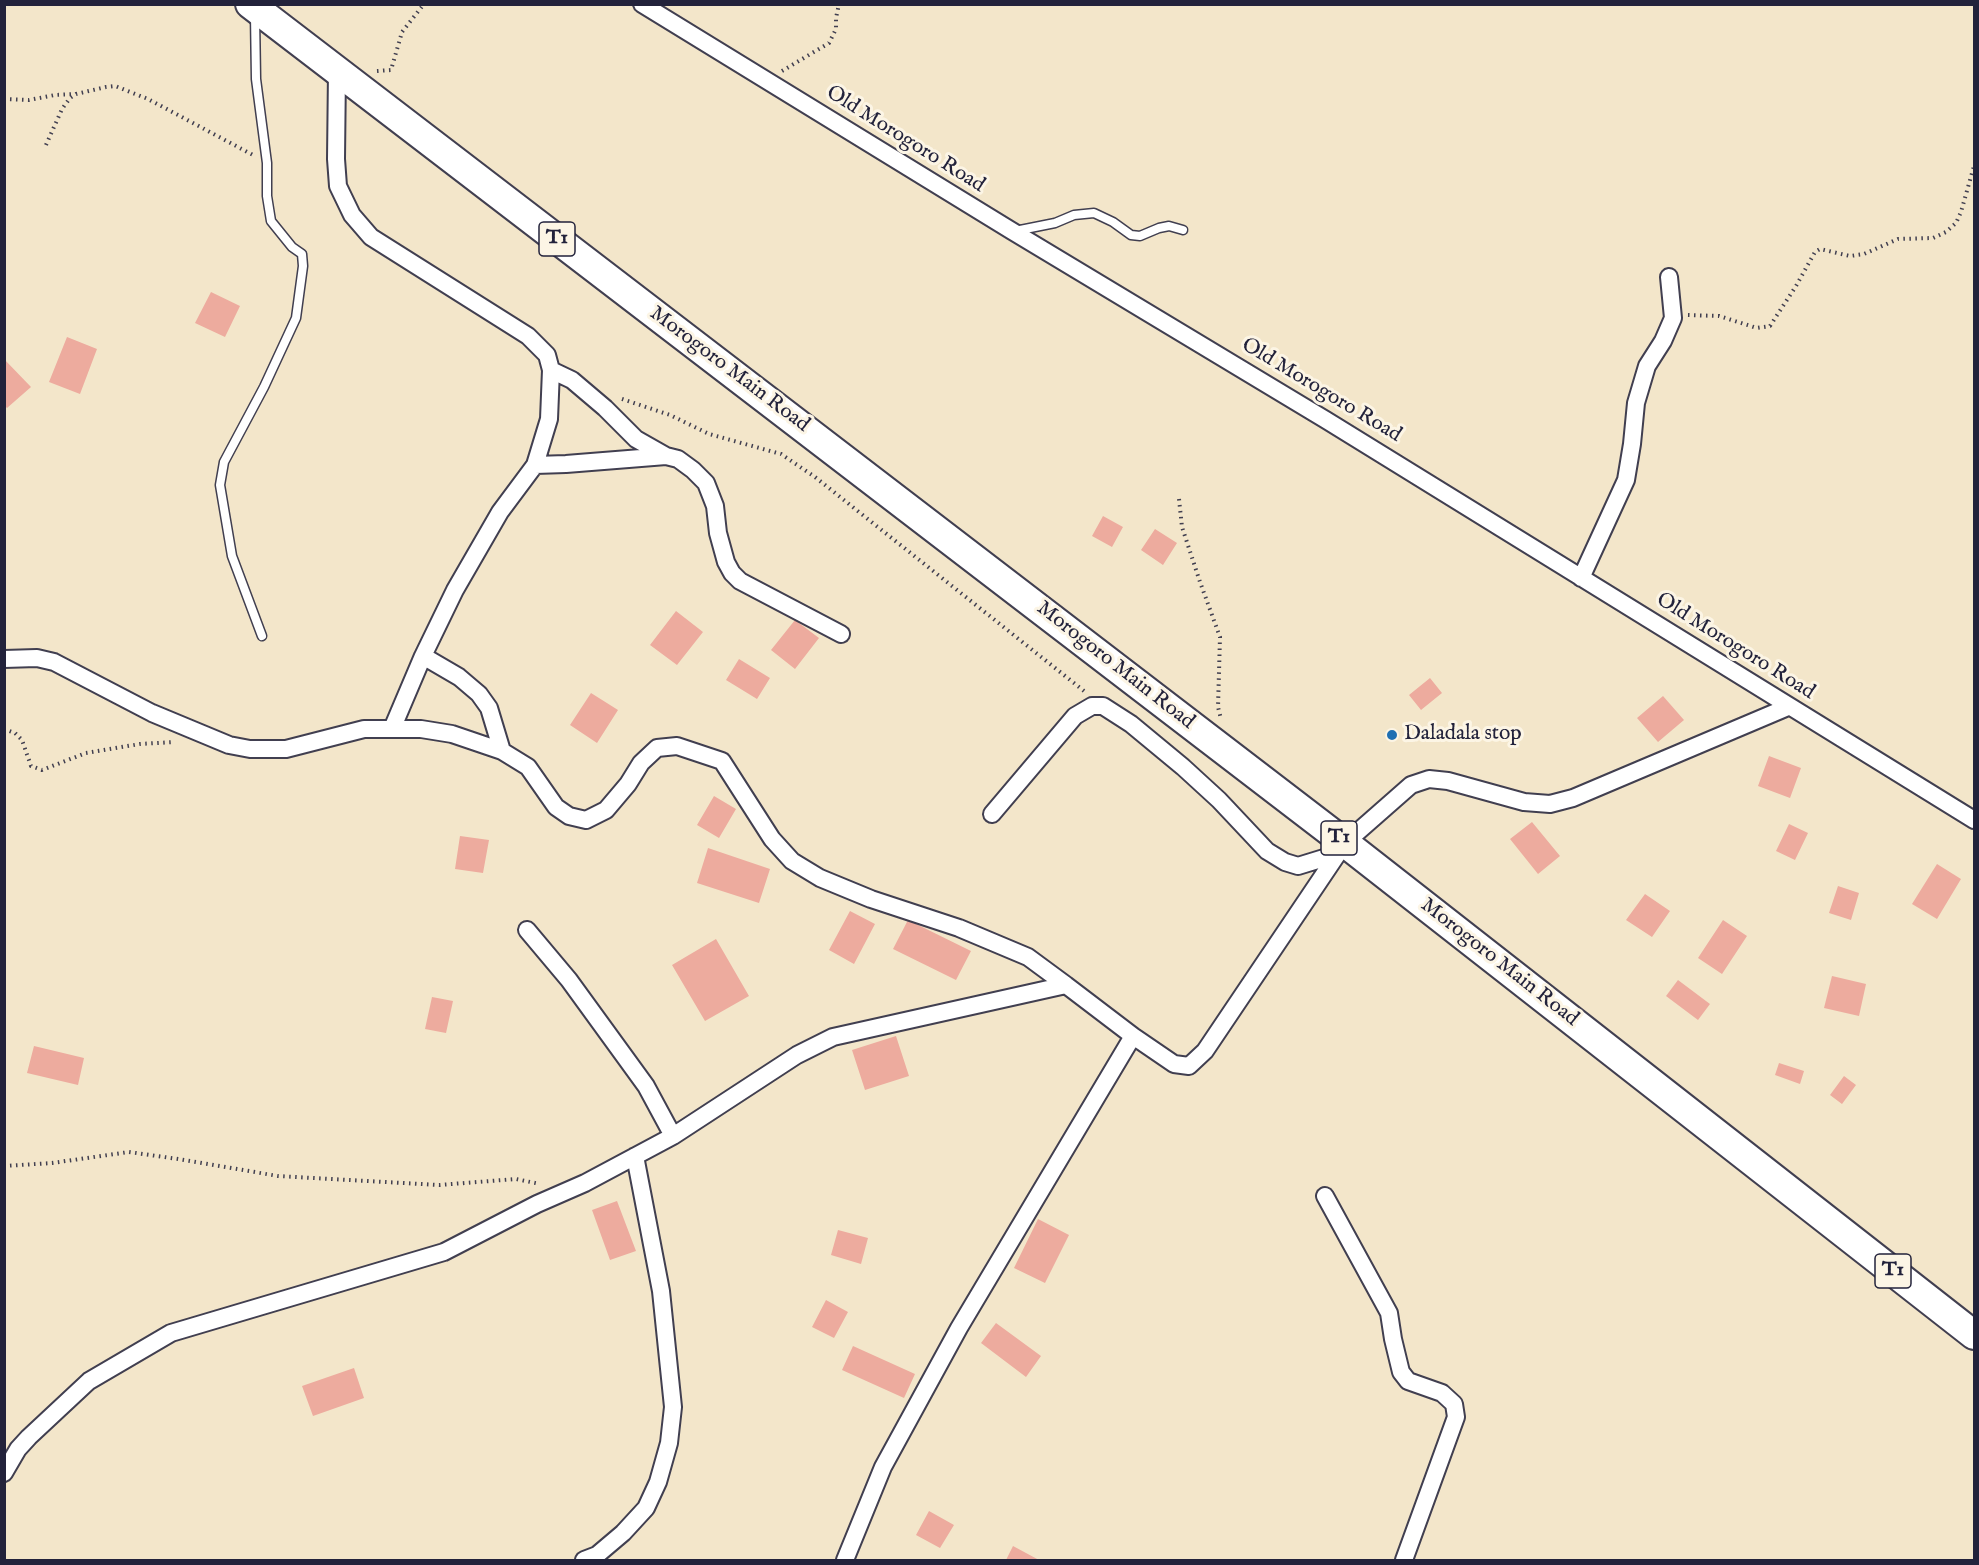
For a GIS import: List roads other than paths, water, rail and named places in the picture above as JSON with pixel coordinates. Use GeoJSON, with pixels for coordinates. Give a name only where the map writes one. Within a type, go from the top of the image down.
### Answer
{"type":"FeatureCollection","features":[{"type":"Feature","properties":{"kind":"highway","name":"Morogoro Main Road"},"geometry":{"type":"LineString","coordinates":[[252,7],[1230,755],[1341,849],[1974,1335]]}},
{"type":"Feature","properties":{"kind":"street","name":"Old Morogoro Road"},"geometry":{"type":"LineString","coordinates":[[642,4],[1326,420],[1974,820]]}},
{"type":"Feature","properties":{"kind":"street"},"geometry":{"type":"LineString","coordinates":[[337,71],[338,186],[352,215],[371,237],[528,336],[547,355],[551,370],[549,419],[535,465],[500,512],[455,590],[423,656],[392,729]]}},
{"type":"Feature","properties":{"kind":"street"},"geometry":{"type":"LineString","coordinates":[[1581,578],[1626,480],[1636,403],[1647,366],[1663,341],[1673,318],[1669,277]]}},
{"type":"Feature","properties":{"kind":"street"},"geometry":{"type":"LineString","coordinates":[[551,370],[572,380],[636,439],[666,456],[678,459],[706,483],[715,506],[723,552],[732,573],[740,581],[841,634]]}},
{"type":"Feature","properties":{"kind":"street"},"geometry":{"type":"LineString","coordinates":[[535,465],[666,456]]}},
{"type":"Feature","properties":{"kind":"street"},"geometry":{"type":"LineString","coordinates":[[423,656],[459,677],[479,694],[489,708],[502,751]]}},
{"type":"Feature","properties":{"kind":"street"},"geometry":{"type":"LineString","coordinates":[[4,659],[37,658],[54,662],[152,713],[229,745],[250,749],[286,749],[364,729],[421,729],[452,734],[502,751],[528,767],[556,807],[569,816],[586,820],[606,810],[628,784],[641,763],[657,748],[677,746],[722,761],[766,830],[792,861],[820,878],[871,899],[959,928],[1028,957],[1174,1064],[1189,1066],[1205,1051],[1341,849],[1411,785],[1429,778],[1524,802],[1550,804],[1573,798],[1788,706]]}},
{"type":"Feature","properties":{"kind":"street"},"geometry":{"type":"LineString","coordinates":[[992,814],[1075,716],[1092,706],[1103,706],[1131,724],[1176,760],[1219,800],[1267,851],[1285,862],[1298,866],[1341,849]]}},
{"type":"Feature","properties":{"kind":"street"},"geometry":{"type":"LineString","coordinates":[[527,930],[569,980],[646,1086],[673,1136]]}},
{"type":"Feature","properties":{"kind":"street"},"geometry":{"type":"LineString","coordinates":[[4,1473],[18,1449],[29,1437],[89,1382],[171,1333],[444,1252],[673,1136],[797,1055],[833,1037],[1066,985]]}},
{"type":"Feature","properties":{"kind":"street"},"geometry":{"type":"LineString","coordinates":[[845,1560],[883,1467],[948,1347],[1133,1036]]}},
{"type":"Feature","properties":{"kind":"street"},"geometry":{"type":"LineString","coordinates":[[584,1560],[597,1555],[623,1533],[646,1508],[658,1482],[669,1443],[673,1407],[661,1291],[635,1156]]}},
{"type":"Feature","properties":{"kind":"street"},"geometry":{"type":"LineString","coordinates":[[1325,1196],[1389,1313],[1401,1372],[1408,1381],[1442,1393],[1454,1404],[1456,1416],[1409,1558]]}},
{"type":"Feature","properties":{"kind":"lane"},"geometry":{"type":"LineString","coordinates":[[252,7],[256,79],[267,163],[267,196],[271,221],[292,248],[302,254],[303,266],[296,318],[264,387],[224,462],[220,485],[232,556],[262,636]]}},
{"type":"Feature","properties":{"kind":"lane"},"geometry":{"type":"LineString","coordinates":[[1012,231],[1055,223],[1074,215],[1094,213],[1113,222],[1131,235],[1140,236],[1169,226],[1183,230]]}},
{"type":"Feature","properties":{"kind":"place","name":"Daladala stop"},"geometry":{"type":"Point","coordinates":[1392,735]}}]}
